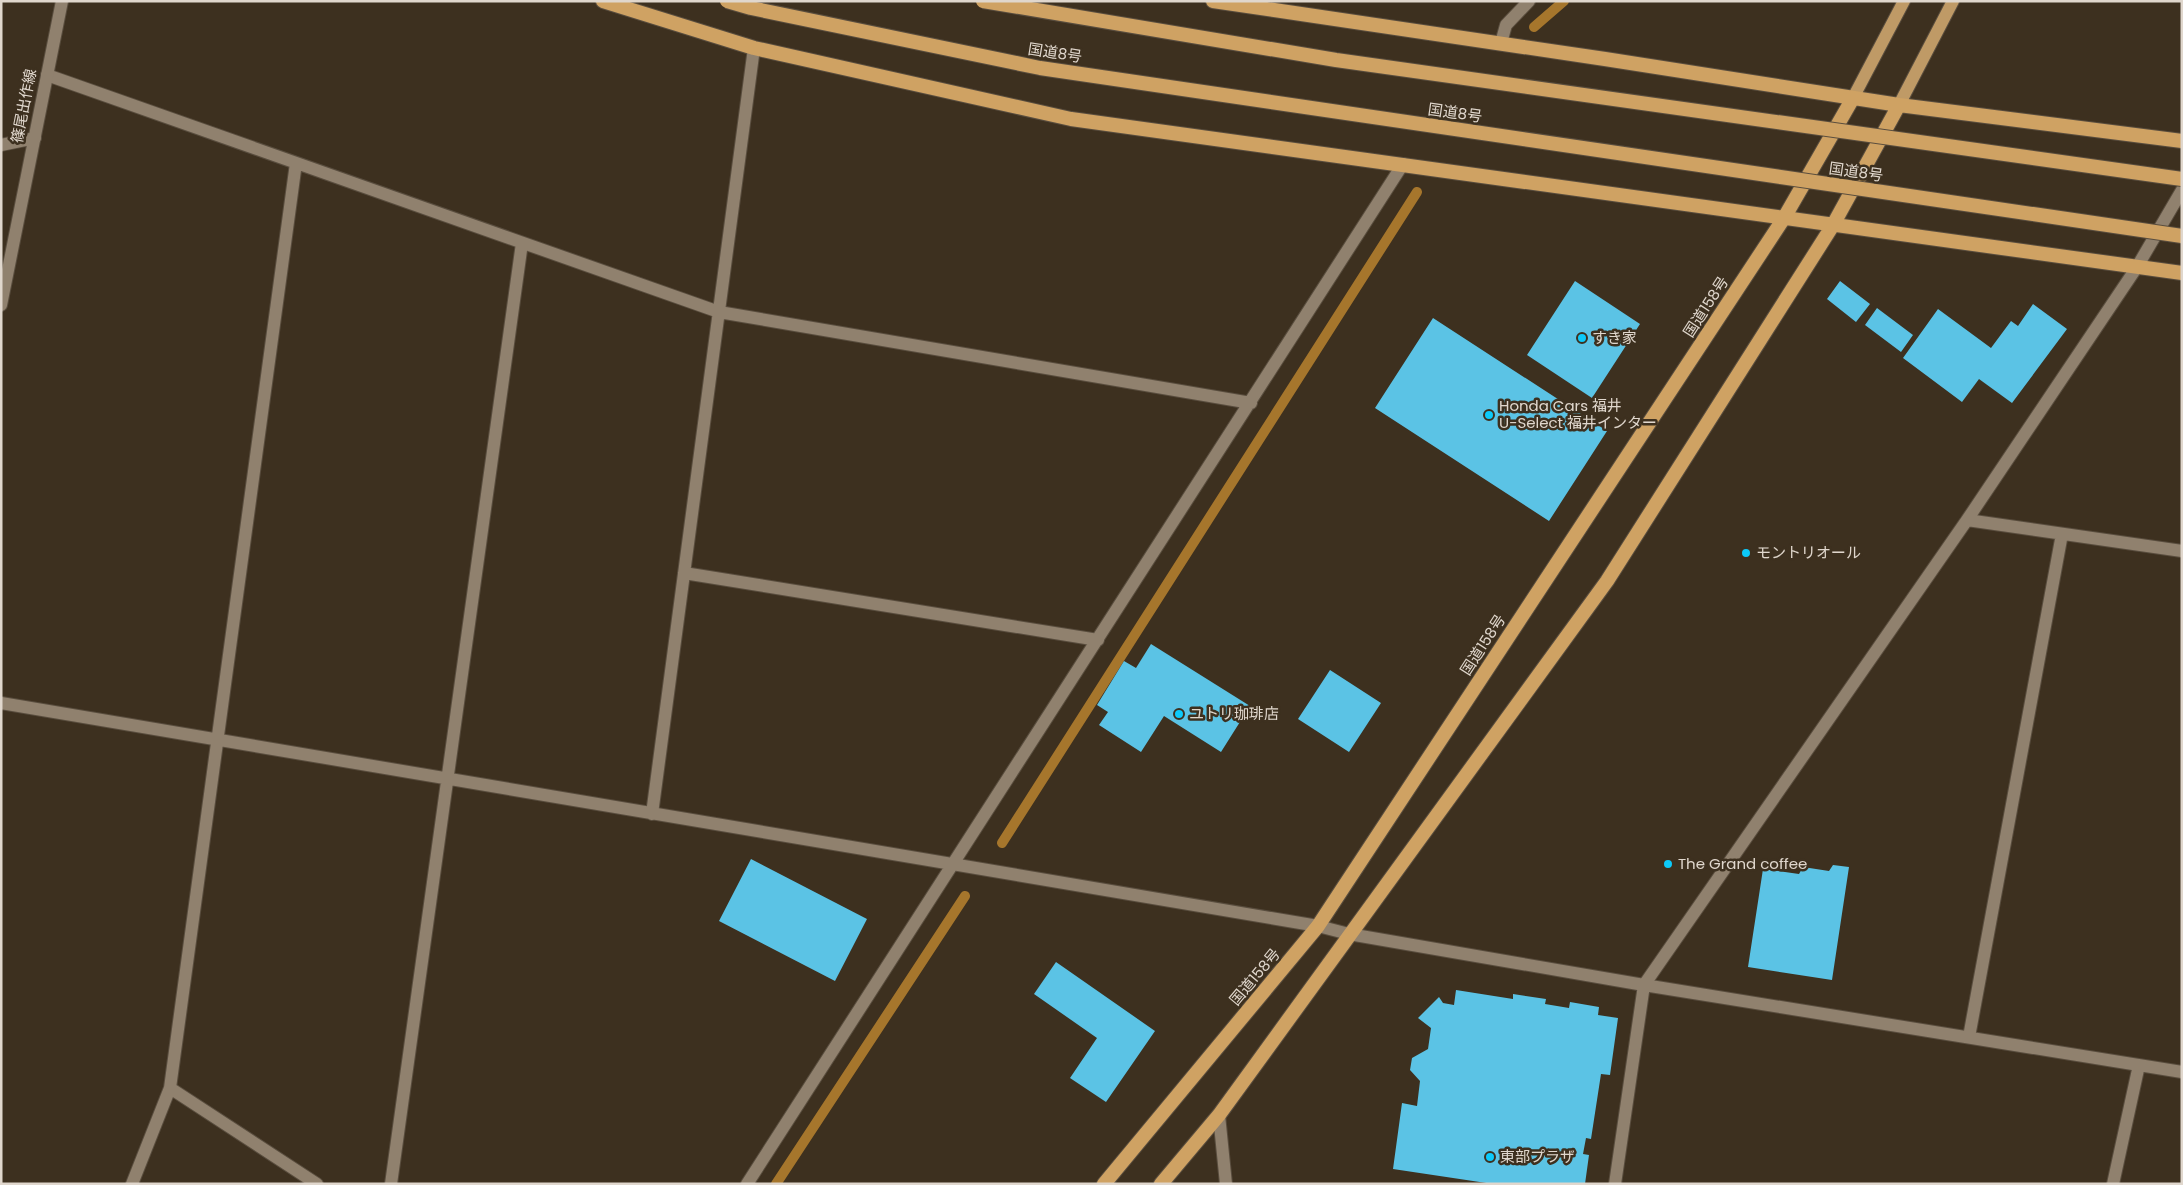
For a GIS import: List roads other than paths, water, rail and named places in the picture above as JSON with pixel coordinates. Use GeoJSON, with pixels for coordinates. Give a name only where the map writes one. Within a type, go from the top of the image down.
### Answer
{"type":"FeatureCollection","features":[{"type":"Feature","properties":{"kind":"highway"},"geometry":{"type":"LineString","coordinates":[[602,1],[754,48],[1070,119],[2182,273]]}},
{"type":"Feature","properties":{"kind":"highway","name":"国道8号"},"geometry":{"type":"LineString","coordinates":[[728,1],[752,8],[1040,68],[2182,236]]}},
{"type":"Feature","properties":{"kind":"highway"},"geometry":{"type":"LineString","coordinates":[[983,1],[1336,60],[2182,179]]}},
{"type":"Feature","properties":{"kind":"highway"},"geometry":{"type":"LineString","coordinates":[[1213,1],[1899,105],[2182,141]]}},
{"type":"Feature","properties":{"kind":"highway","name":"国道158号"},"geometry":{"type":"LineString","coordinates":[[1104,1184],[1318,926],[1784,218],[1853,98]]}},
{"type":"Feature","properties":{"kind":"highway"},"geometry":{"type":"LineString","coordinates":[[1161,1184],[1219,1116],[1349,934],[1607,581],[1833,225],[1899,105]]}},
{"type":"Feature","properties":{"kind":"main road"},"geometry":{"type":"LineString","coordinates":[[1853,98],[1904,1]]}},
{"type":"Feature","properties":{"kind":"main road"},"geometry":{"type":"LineString","coordinates":[[1899,105],[1953,1]]}},
{"type":"Feature","properties":{"kind":"street","name":"篠尾出作線"},"geometry":{"type":"LineString","coordinates":[[1,306],[62,1]]}},
{"type":"Feature","properties":{"kind":"street"},"geometry":{"type":"LineString","coordinates":[[1501,44],[1506,25],[1529,1]]}},
{"type":"Feature","properties":{"kind":"street"},"geometry":{"type":"LineString","coordinates":[[652,814],[754,48]]}},
{"type":"Feature","properties":{"kind":"street"},"geometry":{"type":"LineString","coordinates":[[47,75],[719,312],[1251,403]]}},
{"type":"Feature","properties":{"kind":"street"},"geometry":{"type":"LineString","coordinates":[[1,145],[34,138]]}},
{"type":"Feature","properties":{"kind":"street"},"geometry":{"type":"LineString","coordinates":[[132,1184],[170,1088],[296,163]]}},
{"type":"Feature","properties":{"kind":"street"},"geometry":{"type":"LineString","coordinates":[[747,1184],[1403,164]]}},
{"type":"Feature","properties":{"kind":"street"},"geometry":{"type":"LineString","coordinates":[[1615,1184],[1644,985],[1967,520],[2137,267],[2182,190]]}},
{"type":"Feature","properties":{"kind":"street"},"geometry":{"type":"LineString","coordinates":[[391,1184],[522,243]]}},
{"type":"Feature","properties":{"kind":"street"},"geometry":{"type":"LineString","coordinates":[[1967,520],[2182,551]]}},
{"type":"Feature","properties":{"kind":"street"},"geometry":{"type":"LineString","coordinates":[[1969,1037],[2062,534]]}},
{"type":"Feature","properties":{"kind":"street"},"geometry":{"type":"LineString","coordinates":[[684,573],[1098,640]]}},
{"type":"Feature","properties":{"kind":"street"},"geometry":{"type":"LineString","coordinates":[[1,703],[1318,926],[1349,934],[1644,985],[2182,1072]]}},
{"type":"Feature","properties":{"kind":"street"},"geometry":{"type":"LineString","coordinates":[[2113,1184],[2139,1065]]}},
{"type":"Feature","properties":{"kind":"street"},"geometry":{"type":"LineString","coordinates":[[170,1088],[317,1184]]}},
{"type":"Feature","properties":{"kind":"street"},"geometry":{"type":"LineString","coordinates":[[1219,1116],[1226,1184]]}},
{"type":"Feature","properties":{"kind":"waterway"},"geometry":{"type":"LineString","coordinates":[[1534,27],[1564,1]]}},
{"type":"Feature","properties":{"kind":"waterway"},"geometry":{"type":"LineString","coordinates":[[1002,843],[1417,192]]}},
{"type":"Feature","properties":{"kind":"waterway"},"geometry":{"type":"LineString","coordinates":[[776,1184],[965,896]]}},
{"type":"Feature","properties":{"kind":"place","name":"すき家"},"geometry":{"type":"Point","coordinates":[1582,338]}},
{"type":"Feature","properties":{"kind":"place","name":"Honda Cars 福井 U-Select 福井インター"},"geometry":{"type":"Point","coordinates":[1489,415]}},
{"type":"Feature","properties":{"kind":"place","name":"モントリオール"},"geometry":{"type":"Point","coordinates":[1746,553]}},
{"type":"Feature","properties":{"kind":"place","name":"ユトリ珈琲店"},"geometry":{"type":"Point","coordinates":[1179,714]}},
{"type":"Feature","properties":{"kind":"place","name":"The Grand coffee"},"geometry":{"type":"Point","coordinates":[1668,864]}},
{"type":"Feature","properties":{"kind":"place","name":"東部プラザ"},"geometry":{"type":"Point","coordinates":[1490,1157]}}]}
